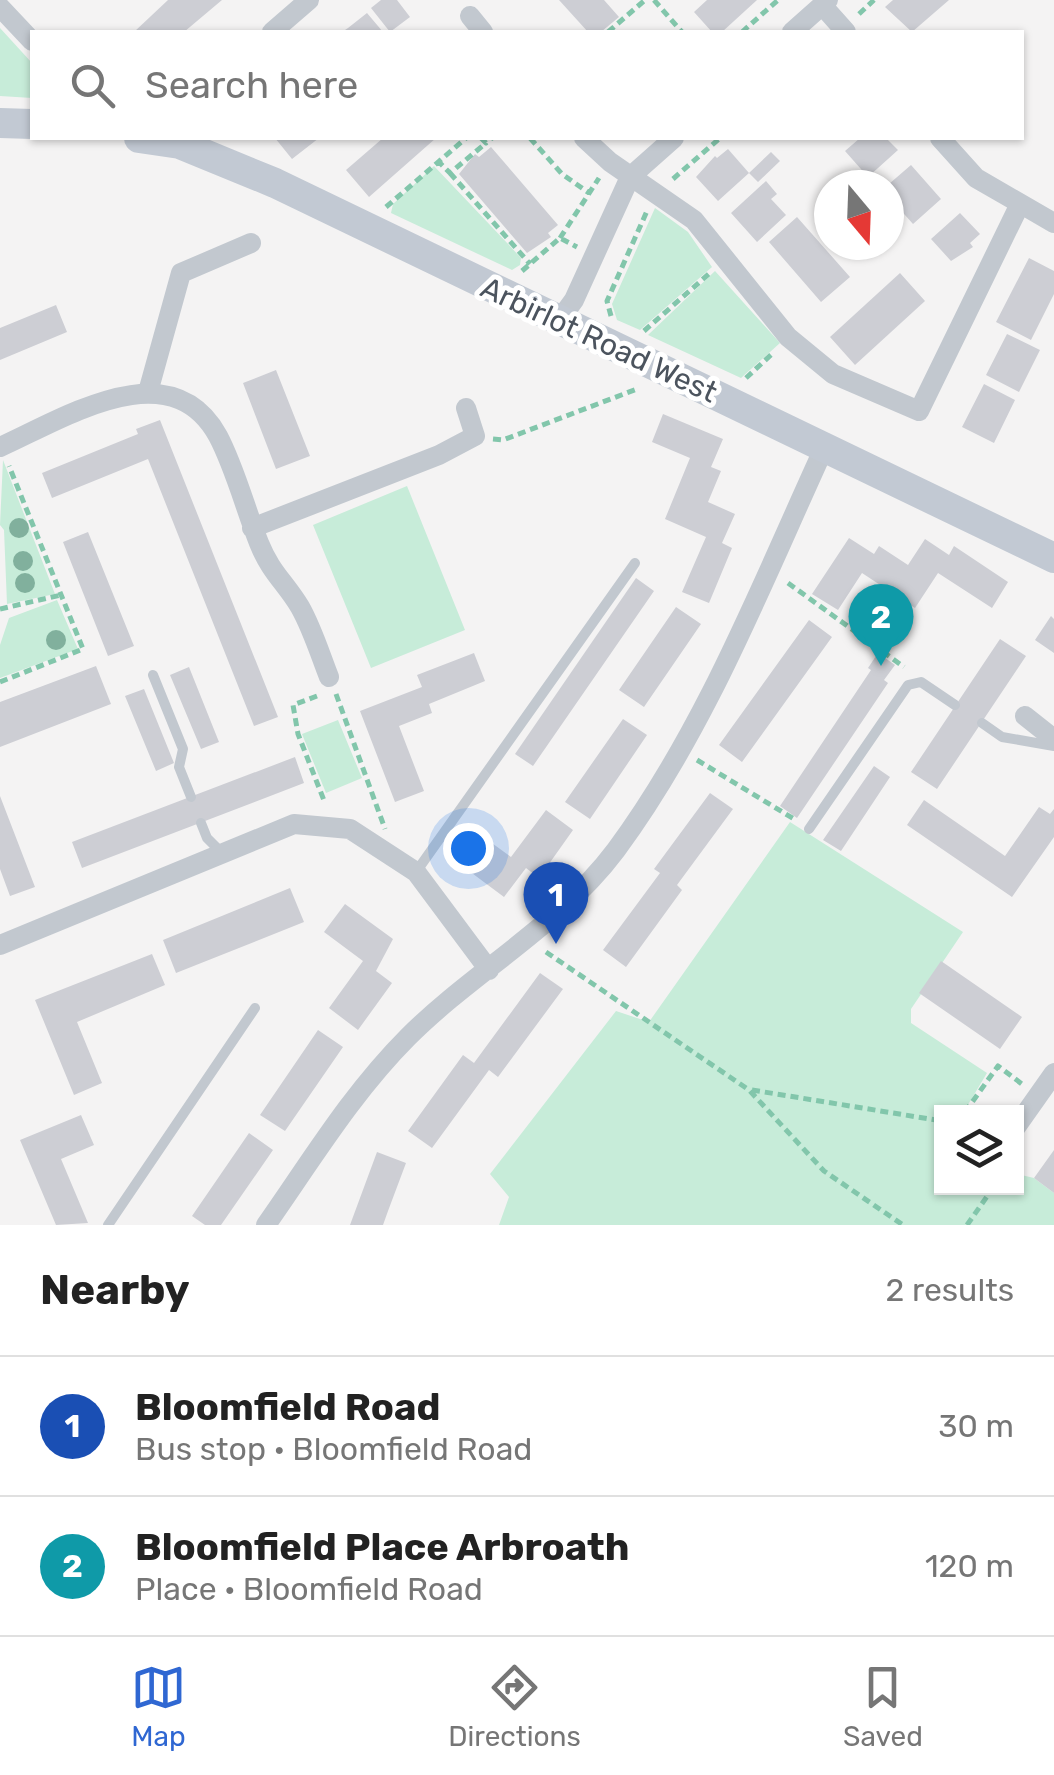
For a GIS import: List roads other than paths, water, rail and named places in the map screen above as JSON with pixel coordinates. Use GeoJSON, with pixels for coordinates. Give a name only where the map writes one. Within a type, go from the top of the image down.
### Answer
{"type":"FeatureCollection","features":[{"type":"Feature","properties":{"kind":"main road"},"geometry":{"type":"LineString","coordinates":[[0,124],[30,124]]}},
{"type":"Feature","properties":{"kind":"main road","name":"Arbirlot Road West"},"geometry":{"type":"LineString","coordinates":[[182,141],[1054,558]]}},
{"type":"Feature","properties":{"kind":"street"},"geometry":{"type":"LineString","coordinates":[[274,30],[309,0]]}},
{"type":"Feature","properties":{"kind":"street"},"geometry":{"type":"LineString","coordinates":[[794,30],[825,3],[845,30]]}},
{"type":"Feature","properties":{"kind":"street"},"geometry":{"type":"LineString","coordinates":[[0,7],[30,39]]}},
{"type":"Feature","properties":{"kind":"street"},"geometry":{"type":"LineString","coordinates":[[586,140],[630,177],[694,220],[724,263],[788,338],[834,374],[919,411],[1018,206]]}},
{"type":"Feature","properties":{"kind":"street"},"geometry":{"type":"LineString","coordinates":[[558,322],[630,177],[672,140]]}},
{"type":"Feature","properties":{"kind":"street"},"geometry":{"type":"LineString","coordinates":[[942,140],[976,178],[1018,206],[1054,223]]}},
{"type":"Feature","properties":{"kind":"street"},"geometry":{"type":"LineString","coordinates":[[148,392],[181,273],[250,243]]}},
{"type":"Feature","properties":{"kind":"street"},"geometry":{"type":"LineString","coordinates":[[0,447],[101,402],[148,392],[171,394],[183,402],[217,434],[270,571],[299,605],[331,683]]}},
{"type":"Feature","properties":{"kind":"street"},"geometry":{"type":"LineString","coordinates":[[252,528],[439,455],[475,436],[466,408]]}},
{"type":"Feature","properties":{"kind":"street"},"geometry":{"type":"LineString","coordinates":[[266,1225],[358,1092],[409,1036],[529,940],[614,852],[694,730],[825,446]]}},
{"type":"Feature","properties":{"kind":"street"},"geometry":{"type":"LineString","coordinates":[[1025,716],[1054,743]]}},
{"type":"Feature","properties":{"kind":"street"},"geometry":{"type":"LineString","coordinates":[[0,945],[225,856],[294,824],[350,829],[416,872],[489,970]]}},
{"type":"Feature","properties":{"kind":"street"},"geometry":{"type":"LineString","coordinates":[[1024,1115],[1054,1073]]}},
{"type":"Feature","properties":{"kind":"lane"},"geometry":{"type":"LineString","coordinates":[[416,872],[635,564]]}},
{"type":"Feature","properties":{"kind":"lane"},"geometry":{"type":"LineString","coordinates":[[153,675],[183,749],[179,768],[191,797]]}},
{"type":"Feature","properties":{"kind":"lane"},"geometry":{"type":"LineString","coordinates":[[809,829],[908,685],[928,685],[955,705]]}},
{"type":"Feature","properties":{"kind":"lane"},"geometry":{"type":"LineString","coordinates":[[982,723],[1002,737],[1054,743]]}},
{"type":"Feature","properties":{"kind":"lane"},"geometry":{"type":"LineString","coordinates":[[201,822],[207,838],[225,856]]}},
{"type":"Feature","properties":{"kind":"lane"},"geometry":{"type":"LineString","coordinates":[[108,1225],[256,1008]]}},
{"type":"Feature","properties":{"kind":"place","name":"Bloomfield Place Arbroath"},"geometry":{"type":"Point","coordinates":[881,666]}},
{"type":"Feature","properties":{"kind":"place","name":"Bloomfield Road"},"geometry":{"type":"Point","coordinates":[556,944]}}]}
